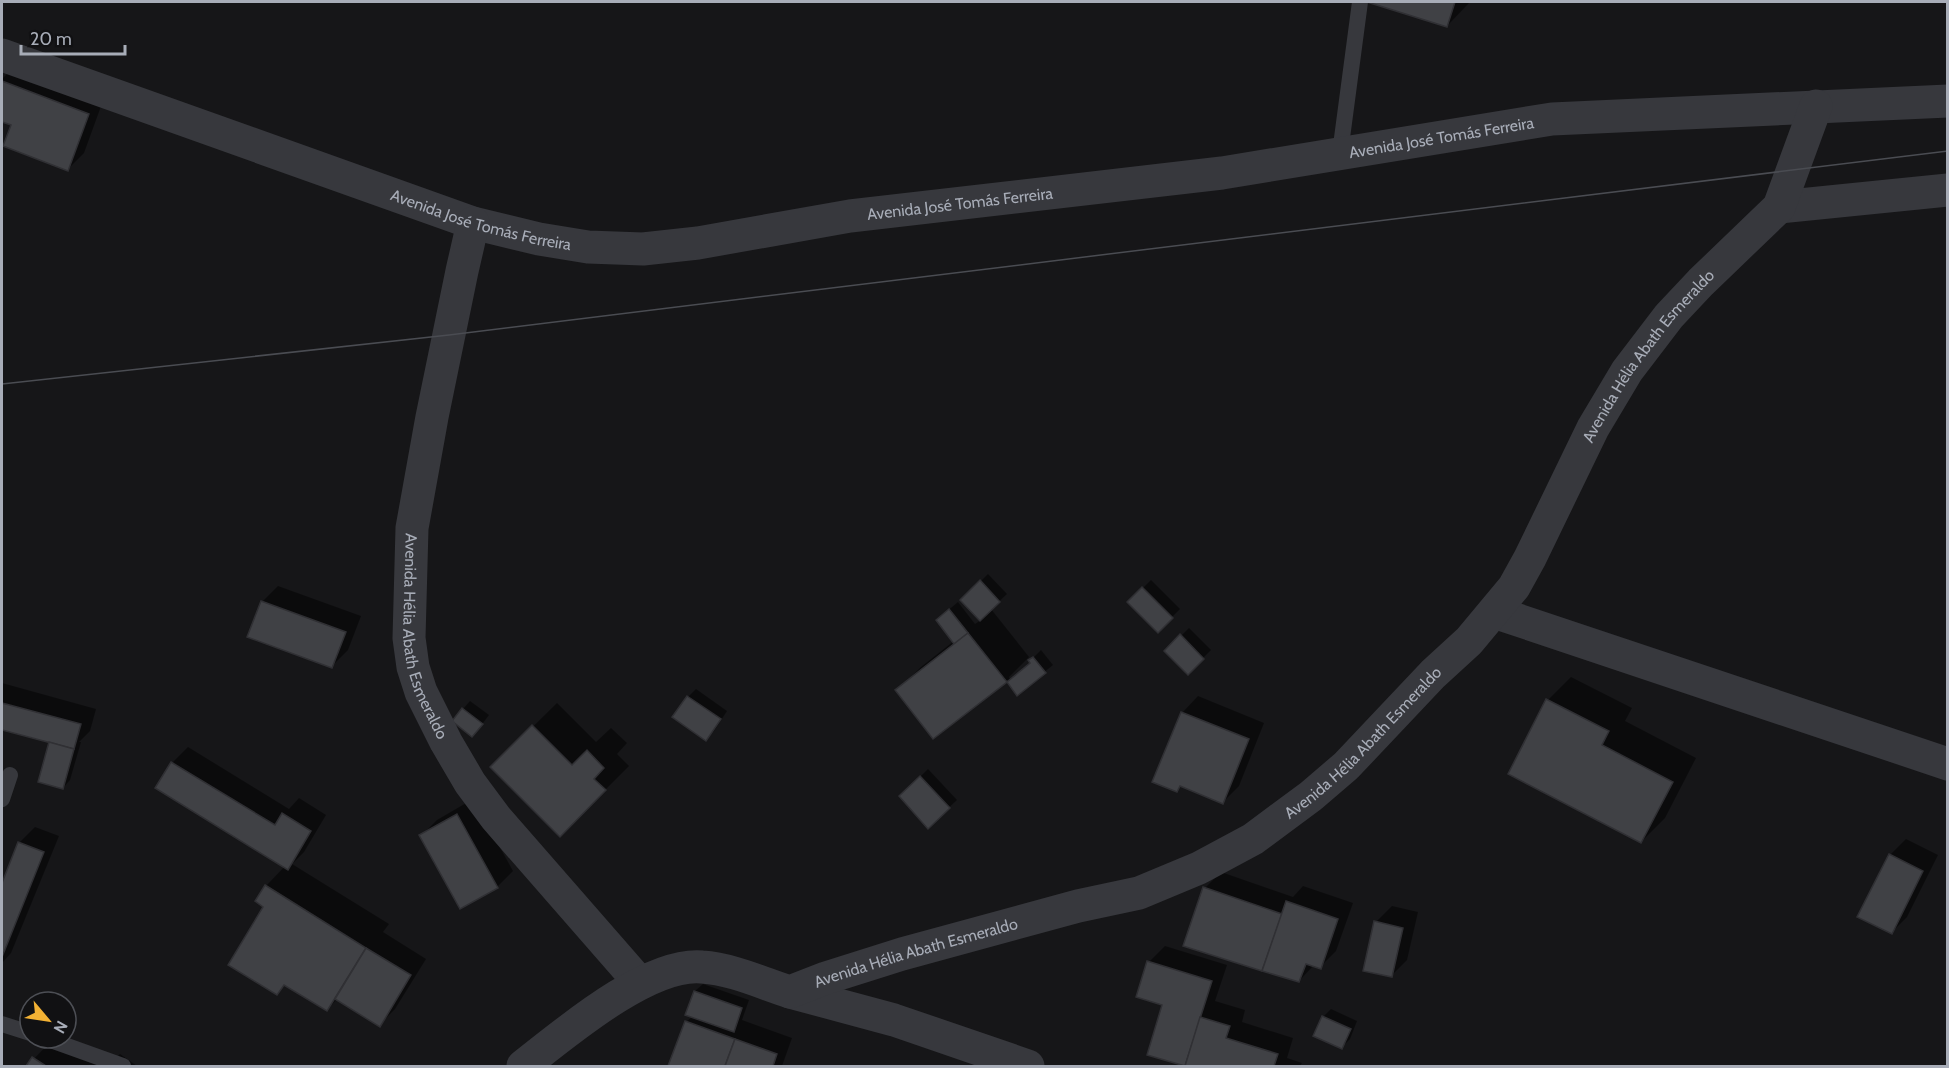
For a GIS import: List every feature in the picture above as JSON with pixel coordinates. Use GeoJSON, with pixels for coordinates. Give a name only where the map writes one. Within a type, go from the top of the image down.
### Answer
{"type":"FeatureCollection","features":[{"type":"Feature","properties":{"kind":"street","name":"Avenida José Tomás Ferreira"},"geometry":{"type":"LineString","coordinates":[[2,55],[473,223],[539,239],[588,247],[643,249],[698,243],[850,216],[1222,172],[1552,119],[1947,101]]}},
{"type":"Feature","properties":{"kind":"street","name":"Avenida Hélia Abath Esmeraldo"},"geometry":{"type":"LineString","coordinates":[[790,992],[902,954],[1078,906],[1139,893],[1198,868],[1253,839],[1311,796],[1346,766],[1433,674],[1469,641],[1514,587],[1593,428],[1627,371],[1668,316],[1779,207],[1816,106]]}},
{"type":"Feature","properties":{"kind":"street"},"geometry":{"type":"LineString","coordinates":[[1779,207],[1947,190]]}},
{"type":"Feature","properties":{"kind":"street","name":"Avenida Hélia Abath Esmeraldo"},"geometry":{"type":"LineString","coordinates":[[473,223],[432,417],[412,528],[410,638],[413,667],[421,692],[470,783],[496,818],[640,983]]}},
{"type":"Feature","properties":{"kind":"street"},"geometry":{"type":"LineString","coordinates":[[1494,612],[1947,764]]}},
{"type":"Feature","properties":{"kind":"street"},"geometry":{"type":"LineString","coordinates":[[523,1066],[571,1028],[640,983],[683,967],[700,966],[723,969],[790,992],[894,1020],[1029,1066]]}},
{"type":"Feature","properties":{"kind":"lane"},"geometry":{"type":"LineString","coordinates":[[1340,153],[1360,2]]}},
{"type":"Feature","properties":{"kind":"lane"},"geometry":{"type":"LineString","coordinates":[[2,799],[10,775]]}},
{"type":"Feature","properties":{"kind":"lane"},"geometry":{"type":"LineString","coordinates":[[2,1024],[18,1029]]}},
{"type":"Feature","properties":{"kind":"lane"},"geometry":{"type":"LineString","coordinates":[[78,1050],[123,1066]]}},
{"type":"Feature","properties":{"kind":"building"},"geometry":{"type":"Polygon","coordinates":[[[1367,2],[1455,2],[1447,27],[1367,2]]]}},
{"type":"Feature","properties":{"kind":"building"},"geometry":{"type":"Polygon","coordinates":[[[2,81],[89,114],[68,171],[3,146],[11,125],[2,122],[2,81]]]}},
{"type":"Feature","properties":{"kind":"building"},"geometry":{"type":"Polygon","coordinates":[[[980,580],[1000,602],[980,621],[960,600],[980,580]]]}},
{"type":"Feature","properties":{"kind":"building"},"geometry":{"type":"Polygon","coordinates":[[[1142,587],[1173,618],[1158,633],[1127,602],[1142,587]]]}},
{"type":"Feature","properties":{"kind":"building"},"geometry":{"type":"Polygon","coordinates":[[[261,601],[346,632],[332,668],[247,637],[261,601]]]}},
{"type":"Feature","properties":{"kind":"building"},"geometry":{"type":"Polygon","coordinates":[[[949,609],[968,633],[954,644],[936,620],[949,609]]]}},
{"type":"Feature","properties":{"kind":"building"},"geometry":{"type":"Polygon","coordinates":[[[968,633],[1007,682],[933,739],[895,690],[968,633]]]}},
{"type":"Feature","properties":{"kind":"building"},"geometry":{"type":"Polygon","coordinates":[[[1180,634],[1204,659],[1188,675],[1164,651],[1180,634]]]}},
{"type":"Feature","properties":{"kind":"building"},"geometry":{"type":"Polygon","coordinates":[[[1033,657],[1046,673],[1017,696],[1007,682],[1030,663],[1028,660],[1033,657]]]}},
{"type":"Feature","properties":{"kind":"building"},"geometry":{"type":"Polygon","coordinates":[[[687,696],[721,719],[706,741],[672,717],[687,696]]]}},
{"type":"Feature","properties":{"kind":"building"},"geometry":{"type":"Polygon","coordinates":[[[1546,699],[1609,731],[1602,745],[1673,782],[1641,843],[1508,774],[1546,699]]]}},
{"type":"Feature","properties":{"kind":"building"},"geometry":{"type":"Polygon","coordinates":[[[2,703],[81,724],[74,749],[2,730],[2,703]]]}},
{"type":"Feature","properties":{"kind":"building"},"geometry":{"type":"Polygon","coordinates":[[[462,708],[483,724],[472,737],[452,721],[462,708]]]}},
{"type":"Feature","properties":{"kind":"building"},"geometry":{"type":"Polygon","coordinates":[[[1181,712],[1249,739],[1223,804],[1180,786],[1177,792],[1152,782],[1181,712]]]}},
{"type":"Feature","properties":{"kind":"building"},"geometry":{"type":"Polygon","coordinates":[[[532,725],[572,765],[587,750],[604,768],[594,779],[606,790],[560,837],[490,767],[532,725]]]}},
{"type":"Feature","properties":{"kind":"building"},"geometry":{"type":"Polygon","coordinates":[[[49,742],[74,749],[63,789],[38,782],[49,742]]]}},
{"type":"Feature","properties":{"kind":"building"},"geometry":{"type":"Polygon","coordinates":[[[171,762],[275,825],[282,813],[311,831],[288,870],[155,788],[171,762]]]}},
{"type":"Feature","properties":{"kind":"building"},"geometry":{"type":"Polygon","coordinates":[[[920,776],[950,808],[928,829],[899,796],[920,776]]]}},
{"type":"Feature","properties":{"kind":"building"},"geometry":{"type":"Polygon","coordinates":[[[457,814],[498,888],[460,909],[419,835],[457,814]]]}},
{"type":"Feature","properties":{"kind":"building"},"geometry":{"type":"Polygon","coordinates":[[[18,842],[44,852],[2,957],[2,883],[18,842]]]}},
{"type":"Feature","properties":{"kind":"building"},"geometry":{"type":"Polygon","coordinates":[[[1889,854],[1923,871],[1892,934],[1857,917],[1889,854]]]}},
{"type":"Feature","properties":{"kind":"building"},"geometry":{"type":"Polygon","coordinates":[[[265,885],[366,948],[327,1011],[284,985],[277,995],[228,965],[263,907],[255,901],[265,885]]]}},
{"type":"Feature","properties":{"kind":"building"},"geometry":{"type":"Polygon","coordinates":[[[1203,887],[1282,914],[1262,971],[1183,946],[1203,887]]]}},
{"type":"Feature","properties":{"kind":"building"},"geometry":{"type":"Polygon","coordinates":[[[1286,901],[1338,919],[1321,969],[1306,964],[1299,982],[1262,971],[1286,901]]]}},
{"type":"Feature","properties":{"kind":"building"},"geometry":{"type":"Polygon","coordinates":[[[1374,921],[1403,928],[1392,977],[1363,971],[1374,921]]]}},
{"type":"Feature","properties":{"kind":"building"},"geometry":{"type":"Polygon","coordinates":[[[366,948],[411,975],[380,1027],[335,999],[366,948]]]}},
{"type":"Feature","properties":{"kind":"building"},"geometry":{"type":"Polygon","coordinates":[[[1147,961],[1212,981],[1185,1066],[1147,1055],[1162,1005],[1136,997],[1147,961]]]}},
{"type":"Feature","properties":{"kind":"building"},"geometry":{"type":"Polygon","coordinates":[[[694,991],[742,1008],[734,1032],[685,1015],[694,991]]]}},
{"type":"Feature","properties":{"kind":"building"},"geometry":{"type":"Polygon","coordinates":[[[1322,1016],[1351,1029],[1342,1049],[1313,1036],[1322,1016]]]}},
{"type":"Feature","properties":{"kind":"building"},"geometry":{"type":"Polygon","coordinates":[[[1200,1017],[1230,1026],[1226,1038],[1278,1054],[1274,1066],[1185,1066],[1200,1017]]]}},
{"type":"Feature","properties":{"kind":"building"},"geometry":{"type":"Polygon","coordinates":[[[685,1021],[735,1039],[725,1066],[668,1066],[685,1021]]]}},
{"type":"Feature","properties":{"kind":"building"},"geometry":{"type":"Polygon","coordinates":[[[735,1039],[777,1054],[773,1066],[725,1066],[735,1039]]]}},
{"type":"Feature","properties":{"kind":"building"},"geometry":{"type":"Polygon","coordinates":[[[32,1057],[46,1066],[26,1066],[32,1057]]]}},
{"type":"Feature","properties":{"kind":"tram line"},"geometry":{"type":"LineString","coordinates":[[2,384],[449,335],[1948,151]]}}]}
